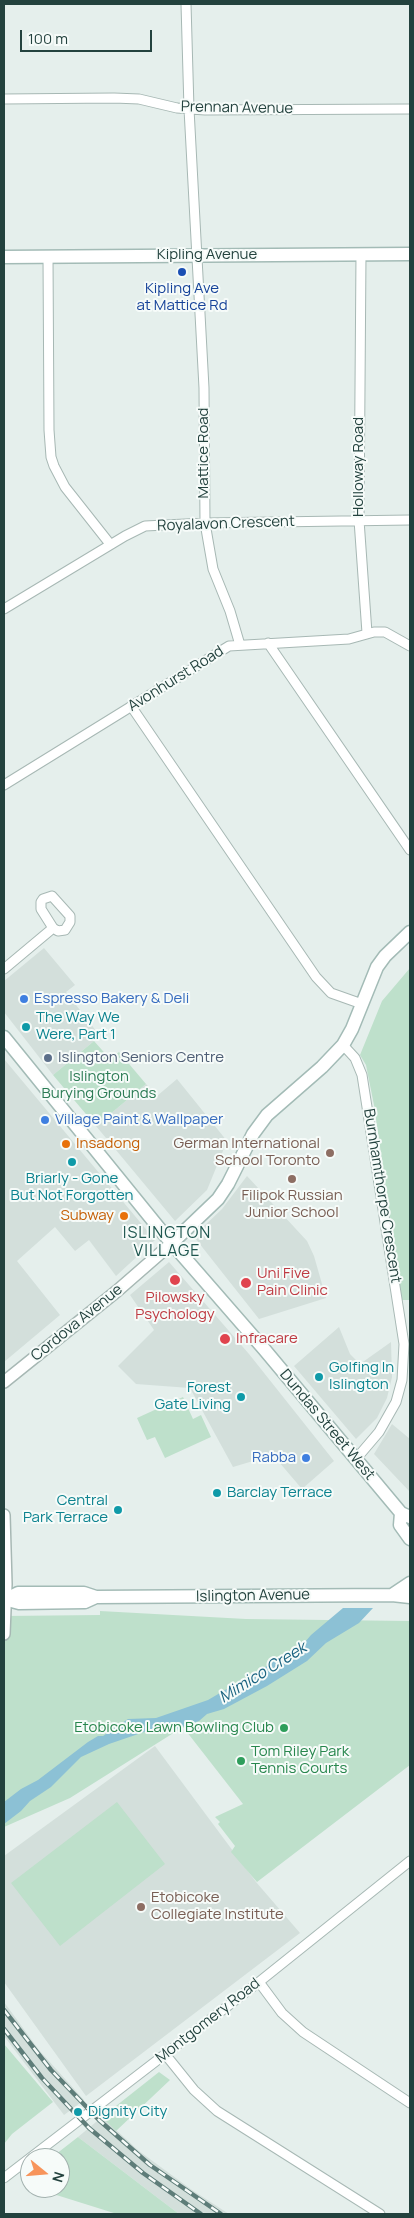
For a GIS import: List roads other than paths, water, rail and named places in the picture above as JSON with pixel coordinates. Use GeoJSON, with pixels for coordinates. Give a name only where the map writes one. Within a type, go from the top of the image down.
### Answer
{"type":"FeatureCollection","features":[{"type":"Feature","properties":{"kind":"main road","name":"Kipling Avenue"},"geometry":{"type":"LineString","coordinates":[[4,257],[410,254]]}},
{"type":"Feature","properties":{"kind":"main road"},"geometry":{"type":"LineString","coordinates":[[172,1243],[218,1199],[228,1184],[253,1134],[267,1115],[322,1068],[343,1045],[352,1029],[378,967],[385,956],[410,932]]}},
{"type":"Feature","properties":{"kind":"main road","name":"Dundas Street West"},"geometry":{"type":"LineString","coordinates":[[4,1037],[172,1243],[406,1515],[400,1525],[410,1539]]}},
{"type":"Feature","properties":{"kind":"main road"},"geometry":{"type":"LineString","coordinates":[[392,1595],[410,1583]]}},
{"type":"Feature","properties":{"kind":"main road","name":"Islington Avenue"},"geometry":{"type":"LineString","coordinates":[[5,1599],[18,1593],[84,1592],[96,1597],[392,1595],[410,1597]]}},
{"type":"Feature","properties":{"kind":"street","name":"Mattice Road"},"geometry":{"type":"LineString","coordinates":[[186,4],[189,109],[204,388],[204,523],[213,569],[230,611],[240,645]]}},
{"type":"Feature","properties":{"kind":"street","name":"Prennan Avenue"},"geometry":{"type":"LineString","coordinates":[[4,99],[138,99],[189,109],[410,109]]}},
{"type":"Feature","properties":{"kind":"street","name":"Holloway Road"},"geometry":{"type":"LineString","coordinates":[[361,254],[359,520],[367,633]]}},
{"type":"Feature","properties":{"kind":"street"},"geometry":{"type":"LineString","coordinates":[[48,257],[49,430],[51,457],[65,486],[110,544]]}},
{"type":"Feature","properties":{"kind":"street","name":"Royalavon Crescent"},"geometry":{"type":"LineString","coordinates":[[4,609],[110,544],[145,526],[204,523],[410,520]]}},
{"type":"Feature","properties":{"kind":"street"},"geometry":{"type":"LineString","coordinates":[[367,633],[385,632],[410,646]]}},
{"type":"Feature","properties":{"kind":"street","name":"Avonhurst Road"},"geometry":{"type":"LineString","coordinates":[[4,785],[228,646],[349,639],[367,633]]}},
{"type":"Feature","properties":{"kind":"street"},"geometry":{"type":"LineString","coordinates":[[268,643],[410,850]]}},
{"type":"Feature","properties":{"kind":"street"},"geometry":{"type":"LineString","coordinates":[[131,706],[316,977],[330,993],[362,1004]]}},
{"type":"Feature","properties":{"kind":"street"},"geometry":{"type":"LineString","coordinates":[[4,969],[53,928]]}},
{"type":"Feature","properties":{"kind":"street","name":"Burnhamthorpe Crescent"},"geometry":{"type":"LineString","coordinates":[[343,1045],[358,1062],[368,1106],[404,1344],[402,1380],[396,1402],[387,1421],[356,1459]]}},
{"type":"Feature","properties":{"kind":"street","name":"Cordova Avenue"},"geometry":{"type":"LineString","coordinates":[[4,1382],[125,1284],[172,1243]]}},
{"type":"Feature","properties":{"kind":"street"},"geometry":{"type":"LineString","coordinates":[[4,1515],[4,1634]]}},
{"type":"Feature","properties":{"kind":"street","name":"Montgomery Road"},"geometry":{"type":"LineString","coordinates":[[4,2178],[259,1982],[410,1862]]}},
{"type":"Feature","properties":{"kind":"street"},"geometry":{"type":"LineString","coordinates":[[259,1982],[282,2013],[303,2032],[410,2103]]}},
{"type":"Feature","properties":{"kind":"street"},"geometry":{"type":"LineString","coordinates":[[165,2054],[194,2090],[217,2111],[380,2214]]}},
{"type":"Feature","properties":{"kind":"water","name":"Mimico Creek"},"geometry":{"type":"Polygon","coordinates":[[[343,1608],[373,1608],[359,1623],[326,1643],[307,1661],[267,1686],[224,1709],[207,1714],[199,1721],[168,1732],[154,1733],[147,1731],[109,1744],[81,1757],[51,1787],[30,1801],[21,1811],[4,1824],[4,1802],[21,1789],[38,1780],[88,1742],[98,1736],[103,1736],[128,1719],[156,1718],[208,1700],[254,1673],[261,1671],[273,1660],[287,1656],[300,1648],[311,1635],[343,1608]]]}},
{"type":"Feature","properties":{"kind":"railway"},"geometry":{"type":"LineString","coordinates":[[4,2010],[51,2070],[99,2120],[150,2165],[221,2214]]}},
{"type":"Feature","properties":{"kind":"railway"},"geometry":{"type":"LineString","coordinates":[[4,2029],[42,2078],[89,2128],[143,2173],[201,2214]]}},
{"type":"Feature","properties":{"kind":"place","name":"Kipling Ave at Mattice Rd"},"geometry":{"type":"Point","coordinates":[182,272]}},
{"type":"Feature","properties":{"kind":"place","name":"Espresso Bakery & Deli"},"geometry":{"type":"Point","coordinates":[24,999]}},
{"type":"Feature","properties":{"kind":"place","name":"The Way We Were, Part 1"},"geometry":{"type":"Point","coordinates":[26,1027]}},
{"type":"Feature","properties":{"kind":"place","name":"Islington Seniors Centre"},"geometry":{"type":"Point","coordinates":[48,1058]}},
{"type":"Feature","properties":{"kind":"place","name":"Village Paint & Wallpaper"},"geometry":{"type":"Point","coordinates":[45,1120]}},
{"type":"Feature","properties":{"kind":"place","name":"Insadong"},"geometry":{"type":"Point","coordinates":[66,1144]}},
{"type":"Feature","properties":{"kind":"place","name":"German International School Toronto"},"geometry":{"type":"Point","coordinates":[330,1153]}},
{"type":"Feature","properties":{"kind":"place","name":"Briarly - Gone But Not Forgotten"},"geometry":{"type":"Point","coordinates":[72,1162]}},
{"type":"Feature","properties":{"kind":"place","name":"Filipok Russian Junior School"},"geometry":{"type":"Point","coordinates":[292,1179]}},
{"type":"Feature","properties":{"kind":"place","name":"Subway"},"geometry":{"type":"Point","coordinates":[124,1216]}},
{"type":"Feature","properties":{"kind":"place","name":"Pilowsky Psychology"},"geometry":{"type":"Point","coordinates":[175,1280]}},
{"type":"Feature","properties":{"kind":"place","name":"Uni Five Pain Clinic"},"geometry":{"type":"Point","coordinates":[246,1283]}},
{"type":"Feature","properties":{"kind":"place","name":"Infracare"},"geometry":{"type":"Point","coordinates":[225,1339]}},
{"type":"Feature","properties":{"kind":"place","name":"Golfing In Islington"},"geometry":{"type":"Point","coordinates":[319,1377]}},
{"type":"Feature","properties":{"kind":"place","name":"Forest Gate Living"},"geometry":{"type":"Point","coordinates":[241,1397]}},
{"type":"Feature","properties":{"kind":"place","name":"Rabba"},"geometry":{"type":"Point","coordinates":[306,1458]}},
{"type":"Feature","properties":{"kind":"place","name":"Barclay Terrace"},"geometry":{"type":"Point","coordinates":[217,1493]}},
{"type":"Feature","properties":{"kind":"place","name":"Central Park Terrace"},"geometry":{"type":"Point","coordinates":[118,1510]}},
{"type":"Feature","properties":{"kind":"place","name":"Etobicoke Lawn Bowling Club"},"geometry":{"type":"Point","coordinates":[284,1728]}},
{"type":"Feature","properties":{"kind":"place","name":"Tom Riley Park Tennis Courts"},"geometry":{"type":"Point","coordinates":[241,1761]}},
{"type":"Feature","properties":{"kind":"place","name":"Etobicoke Collegiate Institute"},"geometry":{"type":"Point","coordinates":[141,1907]}},
{"type":"Feature","properties":{"kind":"place","name":"Dignity City"},"geometry":{"type":"Point","coordinates":[78,2112]}},
{"type":"Feature","properties":{"kind":"district","name":"ISLINGTON VILLAGE"},"geometry":{"type":"Point","coordinates":[167,1243]}},
{"type":"Feature","properties":{"kind":"park label","name":"Islington Burying Grounds"},"geometry":{"type":"Point","coordinates":[99,1086]}}]}
